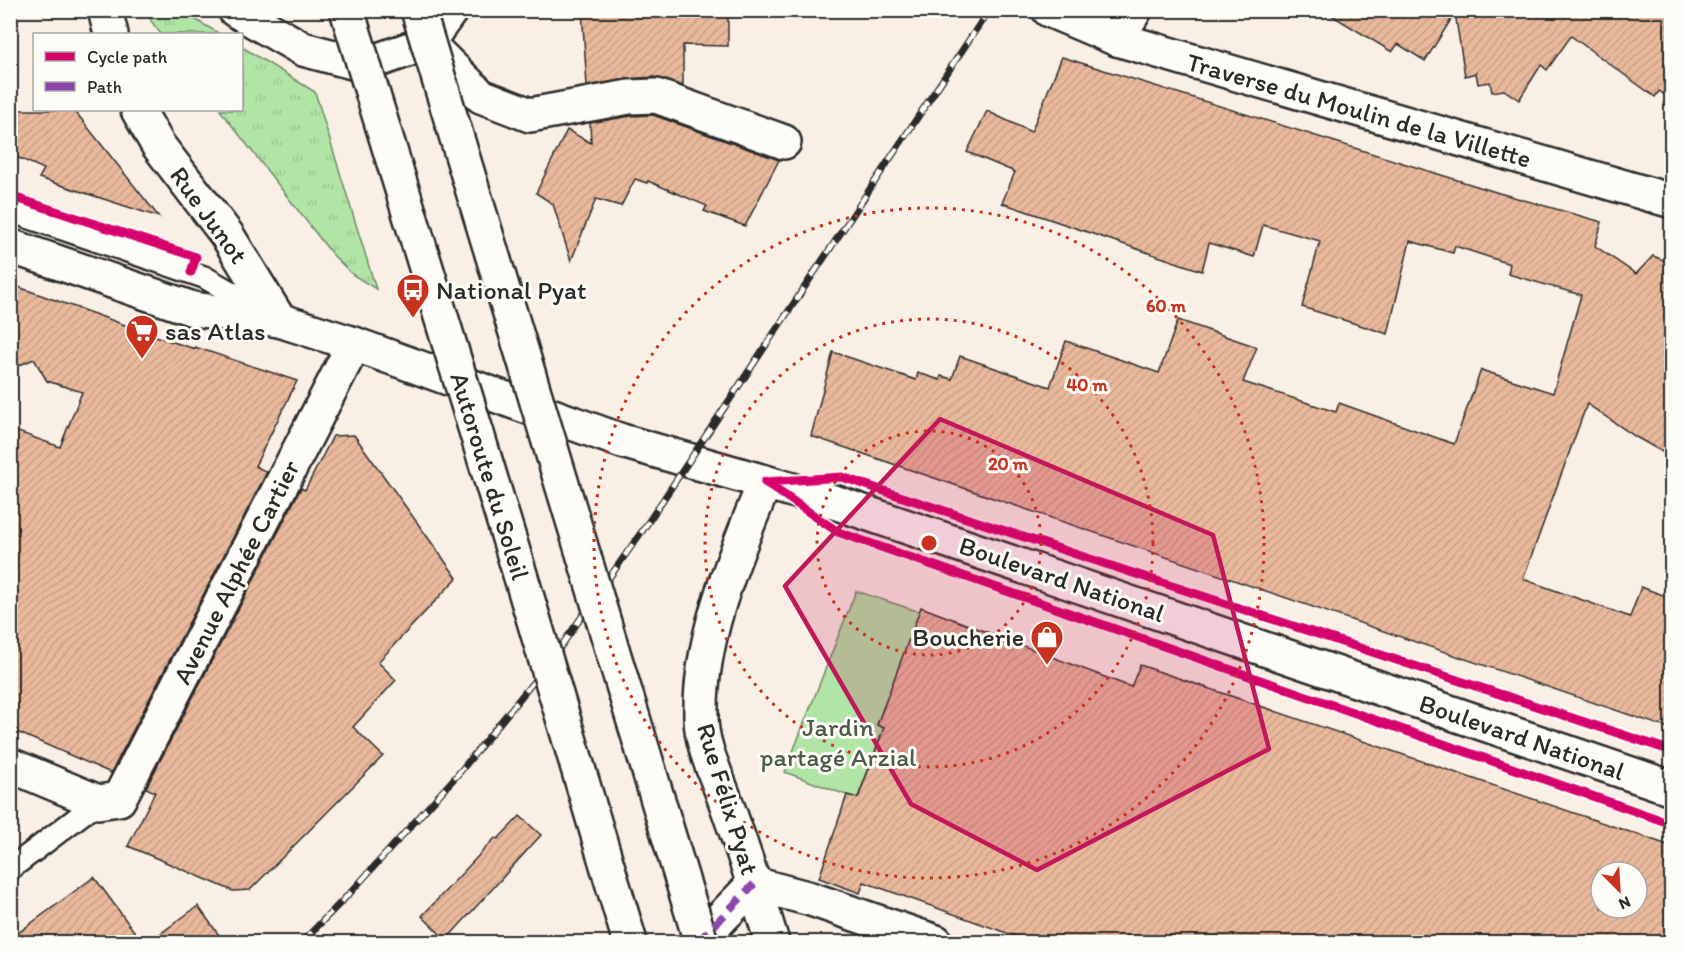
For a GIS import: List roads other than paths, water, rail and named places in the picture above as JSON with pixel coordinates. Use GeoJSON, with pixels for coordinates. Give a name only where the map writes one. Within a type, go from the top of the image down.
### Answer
{"type":"FeatureCollection","features":[{"type":"Feature","properties":{"kind":"main road"},"geometry":{"type":"LineString","coordinates":[[105,10],[111,33]]}},
{"type":"Feature","properties":{"kind":"main road"},"geometry":{"type":"LineString","coordinates":[[235,10],[303,50],[364,65],[427,43],[451,10]]}},
{"type":"Feature","properties":{"kind":"main road","name":"Autoroute du Soleil"},"geometry":{"type":"LineString","coordinates":[[347,10],[520,573],[630,942]]}},
{"type":"Feature","properties":{"kind":"main road"},"geometry":{"type":"LineString","coordinates":[[418,10],[700,942]]}},
{"type":"Feature","properties":{"kind":"main road","name":"Traverse du Moulin de la Villette"},"geometry":{"type":"LineString","coordinates":[[1049,10],[1117,39],[1671,201]]}},
{"type":"Feature","properties":{"kind":"main road"},"geometry":{"type":"LineString","coordinates":[[1117,39],[1135,10]]}},
{"type":"Feature","properties":{"kind":"main road"},"geometry":{"type":"LineString","coordinates":[[427,43],[482,96],[530,115],[629,97],[656,96],[784,142]]}},
{"type":"Feature","properties":{"kind":"main road","name":"Rue Junot"},"geometry":{"type":"LineString","coordinates":[[139,111],[158,145],[226,235],[279,320]]}},
{"type":"Feature","properties":{"kind":"main road","name":"Boulevard National"},"geometry":{"type":"LineString","coordinates":[[10,246],[193,309],[279,320],[354,344],[622,441],[834,502],[1671,788]]}},
{"type":"Feature","properties":{"kind":"main road","name":"Avenue Alphée Cartier"},"geometry":{"type":"LineString","coordinates":[[109,800],[354,344]]}},
{"type":"Feature","properties":{"kind":"main road","name":"Rue Félix Pyat"},"geometry":{"type":"LineString","coordinates":[[765,482],[718,608],[709,643],[701,718],[705,744],[772,942]]}},
{"type":"Feature","properties":{"kind":"main road"},"geometry":{"type":"LineString","coordinates":[[10,765],[109,800]]}},
{"type":"Feature","properties":{"kind":"main road"},"geometry":{"type":"LineString","coordinates":[[700,942],[754,884],[811,899],[936,942]]}},
{"type":"Feature","properties":{"kind":"lane","name":"Boulevard National"},"geometry":{"type":"LineString","coordinates":[[10,212],[204,277],[279,320]]}},
{"type":"Feature","properties":{"kind":"lane"},"geometry":{"type":"LineString","coordinates":[[10,869],[109,800]]}},
{"type":"Feature","properties":{"kind":"railway"},"geometry":{"type":"LineString","coordinates":[[302,942],[351,892],[459,773],[552,659],[645,527],[989,10]]}},
{"type":"Feature","properties":{"kind":"place","name":"National Pyat"},"geometry":{"type":"Point","coordinates":[413,319]}},
{"type":"Feature","properties":{"kind":"place","name":"sas Atlas"},"geometry":{"type":"Point","coordinates":[142,360]}},
{"type":"Feature","properties":{"kind":"place","name":"Boucherie"},"geometry":{"type":"Point","coordinates":[1047,666]}},
{"type":"Feature","properties":{"kind":"park label","name":"Jardin partagé Arzial"},"geometry":{"type":"Point","coordinates":[838,742]}}]}
